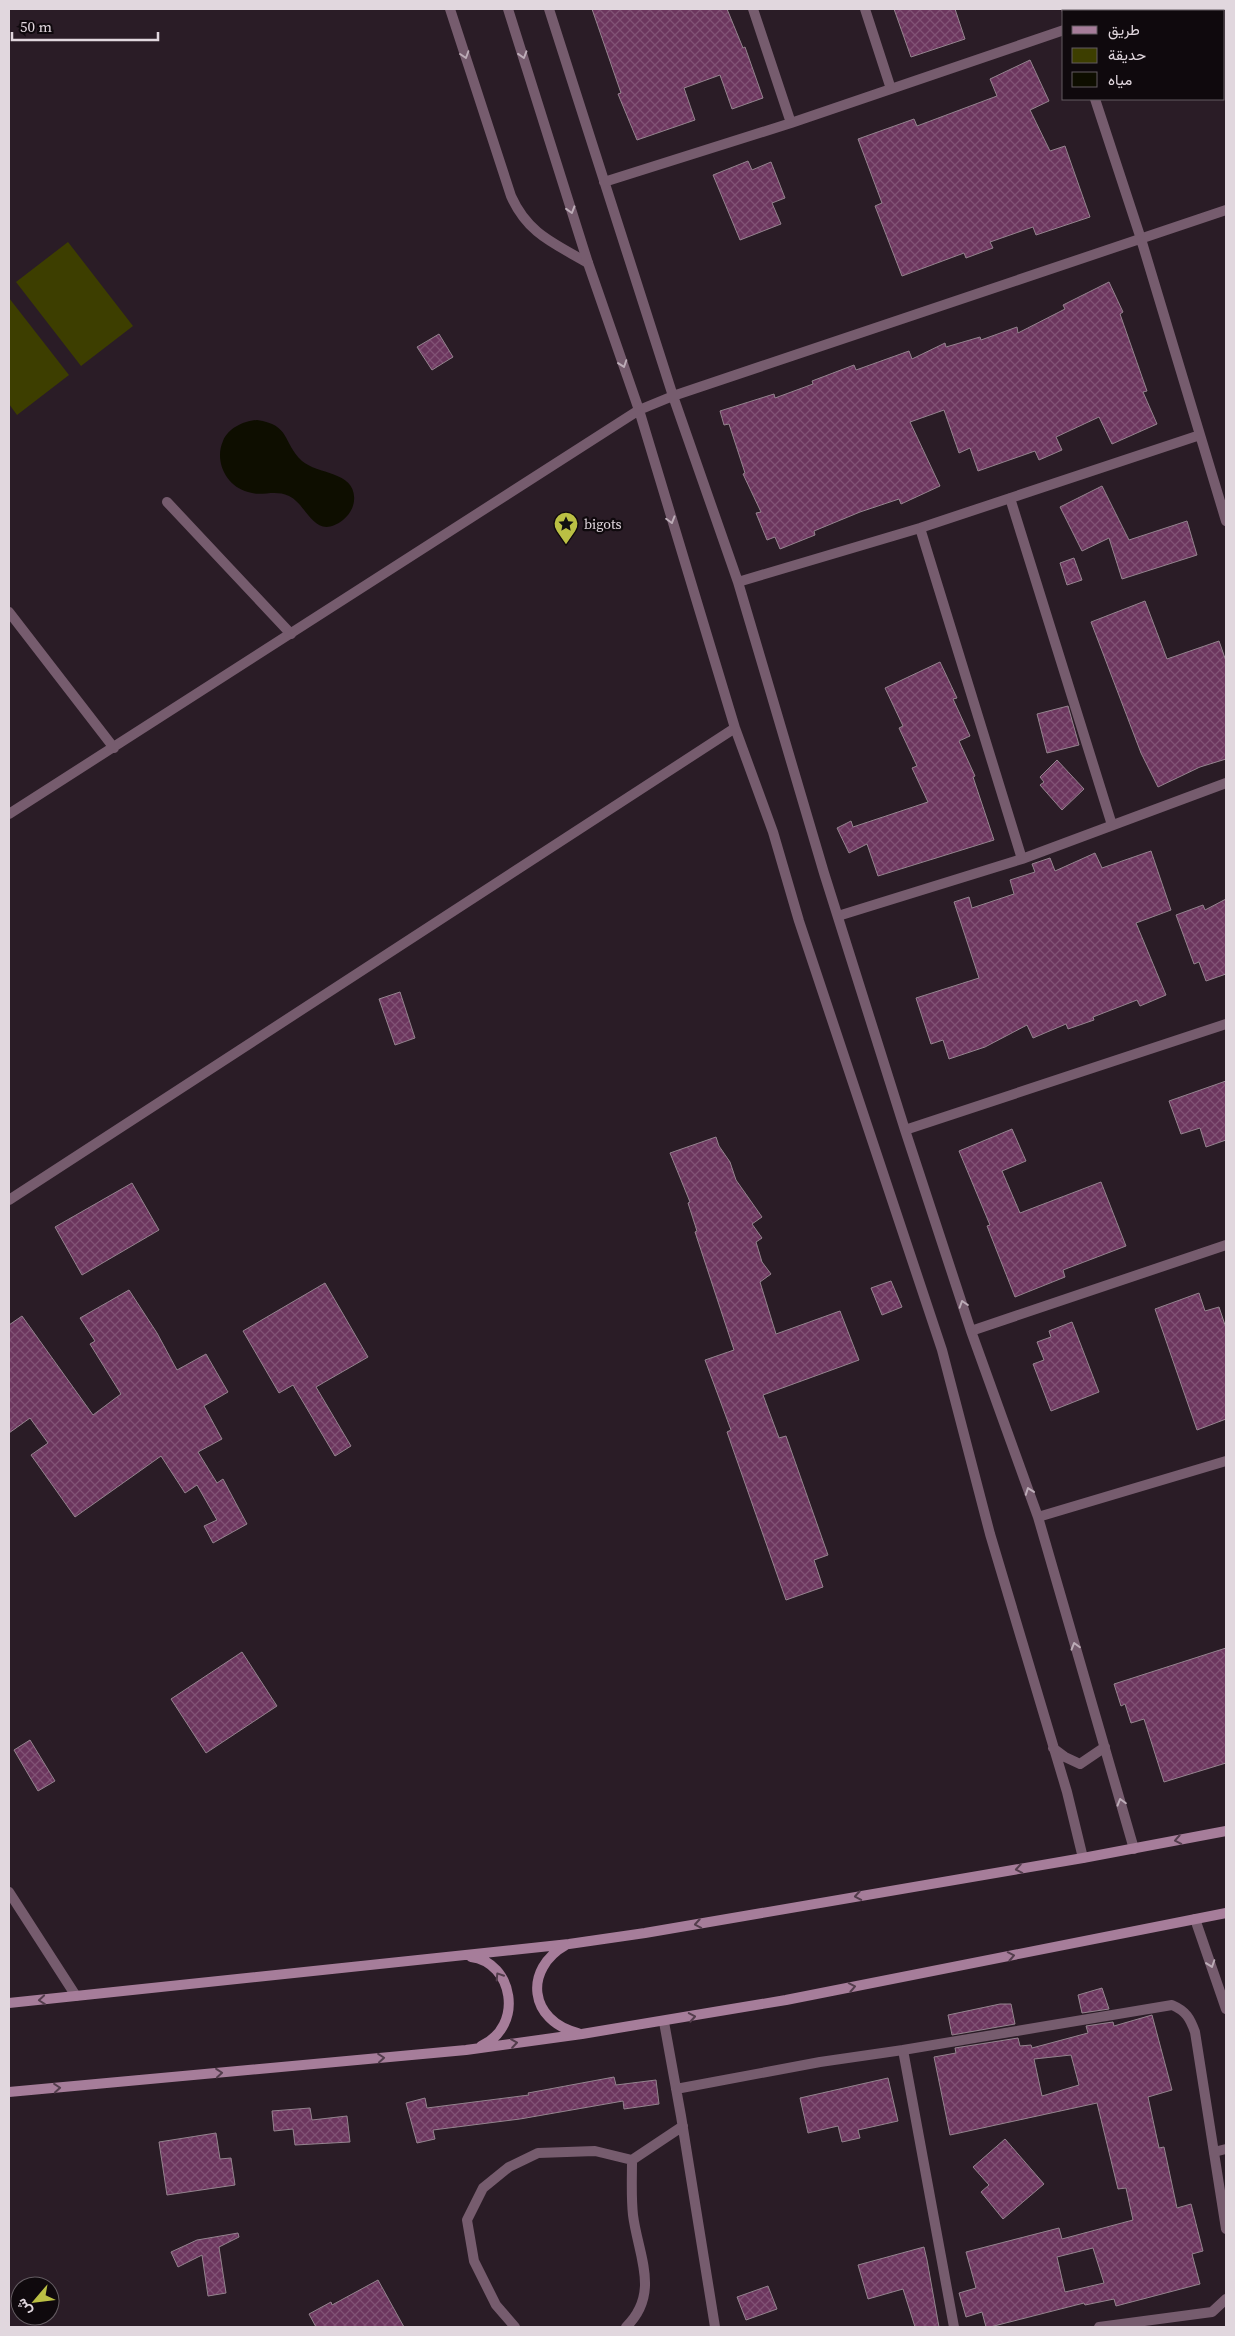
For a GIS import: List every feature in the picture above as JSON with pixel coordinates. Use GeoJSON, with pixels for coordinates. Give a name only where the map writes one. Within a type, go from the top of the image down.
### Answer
{"type":"FeatureCollection","features":[{"type":"Feature","properties":{"kind":"street"},"geometry":{"type":"LineString","coordinates":[[450,9],[511,196],[519,214],[533,230],[588,263]]}},
{"type":"Feature","properties":{"kind":"street"},"geometry":{"type":"LineString","coordinates":[[508,9],[588,263],[639,410],[735,728],[773,832],[799,921],[942,1350],[990,1534],[1067,1792],[1083,1858]]}},
{"type":"Feature","properties":{"kind":"street"},"geometry":{"type":"LineString","coordinates":[[549,9],[673,396],[738,582],[838,916],[905,1130],[971,1330],[1038,1518],[1134,1849]]}},
{"type":"Feature","properties":{"kind":"street"},"geometry":{"type":"LineString","coordinates":[[753,9],[791,123]]}},
{"type":"Feature","properties":{"kind":"street"},"geometry":{"type":"LineString","coordinates":[[865,9],[891,89]]}},
{"type":"Feature","properties":{"kind":"street"},"geometry":{"type":"LineString","coordinates":[[604,182],[791,123],[1062,31]]}},
{"type":"Feature","properties":{"kind":"street"},"geometry":{"type":"LineString","coordinates":[[1095,100],[1141,239],[1226,521]]}},
{"type":"Feature","properties":{"kind":"street"},"geometry":{"type":"LineString","coordinates":[[9,814],[639,410],[673,396],[1226,210]]}},
{"type":"Feature","properties":{"kind":"street"},"geometry":{"type":"LineString","coordinates":[[738,582],[920,528],[1200,435]]}},
{"type":"Feature","properties":{"kind":"street"},"geometry":{"type":"LineString","coordinates":[[1010,498],[1112,825]]}},
{"type":"Feature","properties":{"kind":"street"},"geometry":{"type":"LineString","coordinates":[[166,502],[291,634]]}},
{"type":"Feature","properties":{"kind":"street"},"geometry":{"type":"LineString","coordinates":[[920,528],[1022,858]]}},
{"type":"Feature","properties":{"kind":"street"},"geometry":{"type":"LineString","coordinates":[[9,612],[114,748]]}},
{"type":"Feature","properties":{"kind":"street"},"geometry":{"type":"LineString","coordinates":[[9,1200],[735,728]]}},
{"type":"Feature","properties":{"kind":"street"},"geometry":{"type":"LineString","coordinates":[[838,916],[1022,858],[1226,784]]}},
{"type":"Feature","properties":{"kind":"street"},"geometry":{"type":"LineString","coordinates":[[905,1130],[1226,1024]]}},
{"type":"Feature","properties":{"kind":"street"},"geometry":{"type":"LineString","coordinates":[[971,1330],[1226,1245]]}},
{"type":"Feature","properties":{"kind":"street"},"geometry":{"type":"LineString","coordinates":[[1038,1518],[1226,1461]]}},
{"type":"Feature","properties":{"kind":"street"},"geometry":{"type":"LineString","coordinates":[[1053,1748],[1065,1758],[1080,1764],[1105,1746]]}},
{"type":"Feature","properties":{"kind":"street"},"geometry":{"type":"LineString","coordinates":[[9,2003],[569,1944],[645,1933],[1083,1858],[1226,1831]]}},
{"type":"Feature","properties":{"kind":"street"},"geometry":{"type":"LineString","coordinates":[[9,1892],[76,1996]]}},
{"type":"Feature","properties":{"kind":"street"},"geometry":{"type":"LineString","coordinates":[[9,2092],[466,2050],[664,2022],[786,2000],[1226,1913]]}},
{"type":"Feature","properties":{"kind":"street"},"geometry":{"type":"LineString","coordinates":[[1196,1919],[1226,2009]]}},
{"type":"Feature","properties":{"kind":"street"},"geometry":{"type":"LineString","coordinates":[[569,1944],[548,1958],[541,1968],[537,1995],[549,2018],[558,2026],[582,2034]]}},
{"type":"Feature","properties":{"kind":"street"},"geometry":{"type":"LineString","coordinates":[[459,1955],[478,1958],[490,1964],[506,1987],[509,2001],[509,2014],[504,2027],[496,2038],[466,2050]]}},
{"type":"Feature","properties":{"kind":"street"},"geometry":{"type":"LineString","coordinates":[[676,2089],[820,2062],[1172,2005],[1183,2009],[1189,2016],[1195,2032],[1226,2229]]}},
{"type":"Feature","properties":{"kind":"street"},"geometry":{"type":"LineString","coordinates":[[664,2022],[683,2126],[715,2327]]}},
{"type":"Feature","properties":{"kind":"street"},"geometry":{"type":"LineString","coordinates":[[903,2050],[954,2327]]}},
{"type":"Feature","properties":{"kind":"street"},"geometry":{"type":"LineString","coordinates":[[515,2327],[496,2306],[474,2261],[467,2220],[483,2188],[509,2167],[538,2153],[595,2151],[632,2160],[683,2126]]}},
{"type":"Feature","properties":{"kind":"street"},"geometry":{"type":"LineString","coordinates":[[1214,2152],[1226,2149]]}},
{"type":"Feature","properties":{"kind":"street"},"geometry":{"type":"LineString","coordinates":[[626,2327],[633,2320],[645,2300],[644,2262],[633,2214],[632,2160]]}},
{"type":"Feature","properties":{"kind":"street"},"geometry":{"type":"LineString","coordinates":[[1099,2327],[1212,2312],[1226,2299]]}},
{"type":"Feature","properties":{"kind":"green space"},"geometry":{"type":"Polygon","coordinates":[[[68,242],[133,326],[81,366],[16,282],[68,242]]]}},
{"type":"Feature","properties":{"kind":"green space"},"geometry":{"type":"Polygon","coordinates":[[[9,298],[69,375],[17,415],[9,404],[9,298]]]}},
{"type":"Feature","properties":{"kind":"water"},"geometry":{"type":"Polygon","coordinates":[[[257,420],[268,422],[281,430],[296,454],[309,466],[335,475],[349,484],[353,491],[354,501],[350,512],[343,520],[333,526],[325,527],[312,520],[296,501],[289,496],[278,493],[258,494],[248,492],[240,489],[228,478],[224,472],[220,457],[225,436],[237,426],[257,420]]]}},
{"type":"Feature","properties":{"kind":"building"},"geometry":{"type":"Polygon","coordinates":[[[592,9],[727,9],[743,48],[745,47],[763,98],[732,109],[720,75],[684,88],[695,120],[637,140],[618,94],[621,93],[592,9]]]}},
{"type":"Feature","properties":{"kind":"building"},"geometry":{"type":"Polygon","coordinates":[[[894,9],[955,9],[965,39],[911,57],[894,9]]]}},
{"type":"Feature","properties":{"kind":"building"},"geometry":{"type":"Polygon","coordinates":[[[1030,60],[1049,101],[1030,110],[1050,151],[1065,146],[1090,217],[1036,235],[1033,227],[990,242],[993,248],[966,258],[964,253],[902,276],[875,206],[882,203],[858,139],[914,119],[917,126],[997,96],[990,79],[1030,60]]]}},
{"type":"Feature","properties":{"kind":"building"},"geometry":{"type":"Polygon","coordinates":[[[748,161],[752,170],[771,162],[785,198],[772,203],[781,224],[740,240],[713,175],[748,161]]]}},
{"type":"Feature","properties":{"kind":"building"},"geometry":{"type":"Polygon","coordinates":[[[1109,282],[1123,312],[1120,314],[1147,391],[1143,392],[1157,424],[1112,444],[1099,417],[1056,437],[1062,450],[1039,460],[1035,451],[978,471],[970,448],[959,453],[944,410],[910,422],[940,486],[901,504],[899,499],[860,512],[814,531],[815,535],[780,549],[775,537],[767,540],[756,513],[761,512],[743,474],[745,473],[729,424],[724,425],[720,411],[774,394],[775,398],[813,384],[812,381],[854,365],[856,370],[909,351],[912,359],[945,343],[946,347],[980,337],[981,340],[1017,327],[1018,333],[1065,309],[1063,305],[1109,282]]]}},
{"type":"Feature","properties":{"kind":"building"},"geometry":{"type":"Polygon","coordinates":[[[439,334],[453,357],[432,370],[417,347],[439,334]]]}},
{"type":"Feature","properties":{"kind":"building"},"geometry":{"type":"Polygon","coordinates":[[[1102,486],[1129,540],[1187,521],[1197,555],[1122,579],[1109,538],[1082,551],[1060,507],[1102,486]]]}},
{"type":"Feature","properties":{"kind":"building"},"geometry":{"type":"Polygon","coordinates":[[[1074,558],[1082,580],[1067,585],[1060,563],[1074,558]]]}},
{"type":"Feature","properties":{"kind":"building"},"geometry":{"type":"Polygon","coordinates":[[[1145,601],[1167,659],[1219,641],[1226,661],[1226,759],[1200,767],[1158,787],[1141,753],[1091,622],[1145,601]]]}},
{"type":"Feature","properties":{"kind":"building"},"geometry":{"type":"Polygon","coordinates":[[[940,662],[957,698],[953,699],[970,736],[959,741],[975,776],[973,777],[994,840],[878,876],[867,844],[849,853],[837,828],[851,821],[853,827],[928,802],[912,768],[917,766],[899,728],[903,726],[885,688],[940,662]]]}},
{"type":"Feature","properties":{"kind":"building"},"geometry":{"type":"Polygon","coordinates":[[[1068,706],[1079,745],[1047,753],[1037,714],[1068,706]]]}},
{"type":"Feature","properties":{"kind":"building"},"geometry":{"type":"Polygon","coordinates":[[[1057,760],[1084,789],[1062,810],[1040,785],[1044,782],[1040,777],[1057,760]]]}},
{"type":"Feature","properties":{"kind":"building"},"geometry":{"type":"Polygon","coordinates":[[[1151,851],[1171,910],[1136,923],[1166,995],[1140,1006],[1137,1000],[1093,1017],[1094,1020],[1068,1029],[1066,1024],[1033,1038],[1027,1025],[985,1047],[949,1059],[943,1040],[931,1044],[916,998],[979,978],[954,902],[969,897],[972,908],[1014,894],[1010,880],[1035,872],[1032,864],[1050,858],[1055,871],[1095,853],[1102,868],[1151,851]]]}},
{"type":"Feature","properties":{"kind":"building"},"geometry":{"type":"Polygon","coordinates":[[[1226,899],[1226,974],[1206,981],[1199,962],[1194,964],[1176,915],[1203,905],[1205,910],[1226,899]]]}},
{"type":"Feature","properties":{"kind":"building"},"geometry":{"type":"Polygon","coordinates":[[[400,992],[415,1038],[395,1045],[379,999],[400,992]]]}},
{"type":"Feature","properties":{"kind":"building"},"geometry":{"type":"Polygon","coordinates":[[[1226,1081],[1226,1140],[1206,1147],[1200,1128],[1181,1134],[1169,1101],[1226,1081]]]}},
{"type":"Feature","properties":{"kind":"building"},"geometry":{"type":"Polygon","coordinates":[[[1012,1129],[1026,1161],[1002,1171],[1020,1213],[1101,1182],[1126,1246],[1063,1270],[1065,1277],[1015,1297],[987,1226],[990,1225],[959,1151],[1012,1129]]]}},
{"type":"Feature","properties":{"kind":"building"},"geometry":{"type":"Polygon","coordinates":[[[716,1137],[719,1146],[730,1162],[736,1180],[762,1217],[752,1224],[762,1238],[756,1242],[762,1262],[771,1274],[760,1282],[776,1334],[840,1311],[859,1360],[763,1395],[779,1438],[786,1436],[828,1555],[814,1560],[823,1587],[786,1600],[727,1432],[731,1430],[705,1360],[734,1350],[695,1232],[697,1231],[688,1203],[690,1202],[670,1153],[716,1137]]]}},
{"type":"Feature","properties":{"kind":"building"},"geometry":{"type":"Polygon","coordinates":[[[132,1183],[159,1230],[82,1275],[55,1227],[132,1183]]]}},
{"type":"Feature","properties":{"kind":"building"},"geometry":{"type":"Polygon","coordinates":[[[891,1281],[902,1307],[882,1315],[871,1288],[891,1281]]]}},
{"type":"Feature","properties":{"kind":"building"},"geometry":{"type":"Polygon","coordinates":[[[325,1283],[368,1357],[316,1387],[351,1446],[335,1456],[293,1385],[279,1393],[243,1331],[325,1283]]]}},
{"type":"Feature","properties":{"kind":"building"},"geometry":{"type":"Polygon","coordinates":[[[129,1290],[157,1333],[177,1370],[206,1354],[228,1392],[204,1406],[222,1439],[198,1452],[217,1483],[223,1479],[247,1524],[213,1543],[204,1526],[217,1520],[197,1485],[185,1493],[161,1456],[75,1517],[31,1455],[48,1443],[30,1418],[9,1433],[9,1325],[22,1316],[93,1415],[121,1394],[90,1344],[95,1341],[80,1318],[129,1290]]]}},
{"type":"Feature","properties":{"kind":"building"},"geometry":{"type":"Polygon","coordinates":[[[1199,1293],[1205,1311],[1219,1307],[1226,1328],[1226,1419],[1197,1430],[1155,1309],[1199,1293]]]}},
{"type":"Feature","properties":{"kind":"building"},"geometry":{"type":"Polygon","coordinates":[[[1072,1322],[1099,1392],[1051,1411],[1033,1364],[1044,1360],[1037,1342],[1051,1337],[1049,1331],[1072,1322]]]}},
{"type":"Feature","properties":{"kind":"building"},"geometry":{"type":"Polygon","coordinates":[[[1226,1648],[1226,1763],[1164,1782],[1144,1719],[1131,1723],[1125,1704],[1121,1706],[1114,1684],[1226,1648]]]}},
{"type":"Feature","properties":{"kind":"building"},"geometry":{"type":"Polygon","coordinates":[[[242,1652],[277,1706],[206,1753],[171,1699],[242,1652]]]}},
{"type":"Feature","properties":{"kind":"building"},"geometry":{"type":"Polygon","coordinates":[[[30,1740],[55,1781],[38,1791],[14,1750],[30,1740]]]}},
{"type":"Feature","properties":{"kind":"building"},"geometry":{"type":"Polygon","coordinates":[[[1102,1988],[1109,2009],[1082,2013],[1078,1995],[1102,1988]]]}},
{"type":"Feature","properties":{"kind":"building"},"geometry":{"type":"Polygon","coordinates":[[[1000,2004],[1011,2004],[1015,2024],[952,2035],[948,2015],[1000,2004]]]}},
{"type":"Feature","properties":{"kind":"building"},"geometry":{"type":"Polygon","coordinates":[[[1152,2015],[1172,2090],[1148,2097],[1159,2148],[1164,2147],[1177,2208],[1191,2204],[1203,2251],[1192,2254],[1200,2284],[1116,2306],[1114,2299],[1085,2305],[1084,2303],[986,2327],[982,2312],[966,2317],[959,2293],[976,2288],[966,2252],[1059,2228],[1062,2239],[1133,2220],[1126,2188],[1118,2189],[1097,2103],[950,2135],[934,2057],[956,2053],[955,2048],[1018,2038],[1020,2046],[1031,2045],[1032,2048],[1088,2033],[1086,2026],[1113,2022],[1114,2026],[1152,2015]],[[1071,2055],[1034,2059],[1042,2096],[1079,2085],[1071,2055]],[[1093,2248],[1057,2257],[1065,2292],[1104,2283],[1093,2248]]]}},
{"type":"Feature","properties":{"kind":"building"},"geometry":{"type":"Polygon","coordinates":[[[614,2077],[616,2085],[656,2080],[659,2104],[624,2109],[623,2101],[520,2119],[433,2130],[435,2139],[417,2143],[406,2103],[425,2098],[427,2108],[529,2095],[528,2093],[614,2077]]]}},
{"type":"Feature","properties":{"kind":"building"},"geometry":{"type":"Polygon","coordinates":[[[888,2078],[898,2121],[858,2130],[860,2138],[842,2142],[838,2126],[808,2133],[800,2098],[888,2078]]]}},
{"type":"Feature","properties":{"kind":"building"},"geometry":{"type":"Polygon","coordinates":[[[310,2108],[312,2120],[347,2116],[350,2142],[295,2145],[293,2129],[274,2131],[272,2111],[310,2108]]]}},
{"type":"Feature","properties":{"kind":"building"},"geometry":{"type":"Polygon","coordinates":[[[216,2133],[220,2159],[231,2158],[235,2185],[167,2195],[159,2142],[216,2133]]]}},
{"type":"Feature","properties":{"kind":"building"},"geometry":{"type":"Polygon","coordinates":[[[1005,2139],[1044,2184],[1003,2219],[981,2192],[989,2185],[973,2167],[1005,2139]]]}},
{"type":"Feature","properties":{"kind":"building"},"geometry":{"type":"Polygon","coordinates":[[[238,2233],[239,2237],[219,2247],[226,2293],[208,2296],[202,2255],[178,2267],[171,2252],[197,2240],[238,2233]]]}},
{"type":"Feature","properties":{"kind":"building"},"geometry":{"type":"Polygon","coordinates":[[[924,2247],[939,2327],[915,2327],[903,2289],[868,2299],[858,2265],[924,2247]]]}},
{"type":"Feature","properties":{"kind":"building"},"geometry":{"type":"Polygon","coordinates":[[[378,2280],[404,2327],[316,2327],[309,2314],[331,2302],[332,2305],[378,2280]]]}},
{"type":"Feature","properties":{"kind":"building"},"geometry":{"type":"Polygon","coordinates":[[[768,2286],[777,2309],[746,2320],[737,2297],[768,2286]]]}},
{"type":"Feature","properties":{"kind":"place","name":"bigots"},"geometry":{"type":"Point","coordinates":[566,545]}}]}
